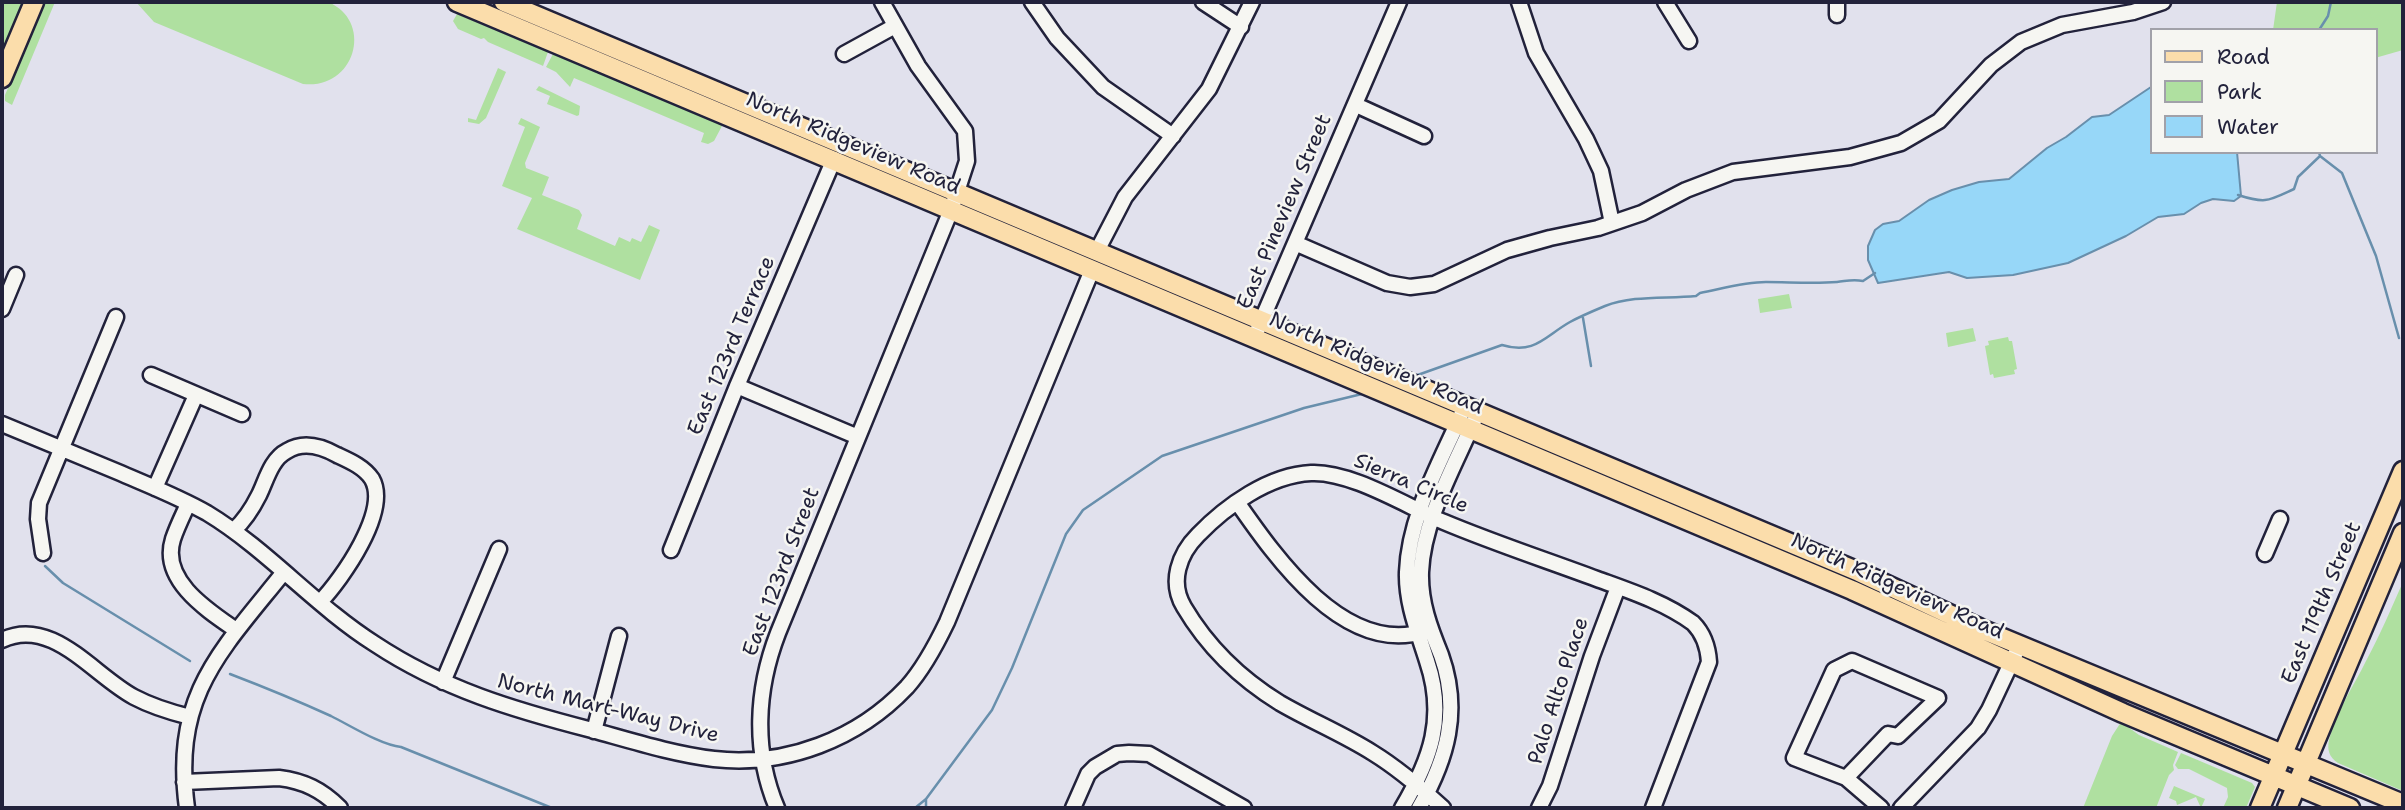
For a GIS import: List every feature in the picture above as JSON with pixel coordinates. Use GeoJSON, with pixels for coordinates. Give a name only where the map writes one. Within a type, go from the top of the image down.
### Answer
{"type":"FeatureCollection","features":[{"type":"Feature","properties":{"kind":"main road"},"geometry":{"type":"LineString","coordinates":[[2,78],[34,2]]}},
{"type":"Feature","properties":{"kind":"main road","name":"North Ridgeview Road"},"geometry":{"type":"LineString","coordinates":[[457,2],[1852,590],[2123,713],[2350,808]]}},
{"type":"Feature","properties":{"kind":"main road","name":"North Ridgeview Road"},"geometry":{"type":"LineString","coordinates":[[504,2],[1859,572],[1961,620],[2403,804]]}},
{"type":"Feature","properties":{"kind":"main road","name":"East 119th Street"},"geometry":{"type":"LineString","coordinates":[[2273,776],[2403,471]]}},
{"type":"Feature","properties":{"kind":"main road"},"geometry":{"type":"LineString","coordinates":[[2287,808],[2403,533]]}},
{"type":"Feature","properties":{"kind":"main road"},"geometry":{"type":"LineString","coordinates":[[2260,808],[2273,776]]}},
{"type":"Feature","properties":{"kind":"street","name":"East 123rd Street"},"geometry":{"type":"LineString","coordinates":[[777,808],[763,758],[760,714],[768,663],[951,210],[967,161],[965,131],[918,66],[882,2]]}},
{"type":"Feature","properties":{"kind":"street"},"geometry":{"type":"LineString","coordinates":[[1032,2],[1057,38],[1103,87],[1173,136]]}},
{"type":"Feature","properties":{"kind":"street"},"geometry":{"type":"LineString","coordinates":[[1203,2],[1241,27]]}},
{"type":"Feature","properties":{"kind":"street"},"geometry":{"type":"LineString","coordinates":[[1097,251],[1125,197],[1209,89],[1252,2]]}},
{"type":"Feature","properties":{"kind":"street","name":"East Pineview Street"},"geometry":{"type":"LineString","coordinates":[[1254,338],[1399,2]]}},
{"type":"Feature","properties":{"kind":"street"},"geometry":{"type":"LineString","coordinates":[[1518,2],[1536,53],[1587,139],[1601,171],[1612,223]]}},
{"type":"Feature","properties":{"kind":"street"},"geometry":{"type":"LineString","coordinates":[[1665,2],[1689,41]]}},
{"type":"Feature","properties":{"kind":"street"},"geometry":{"type":"LineString","coordinates":[[1294,243],[1376,279],[1398,285],[1422,286],[1454,276],[1487,259],[1529,243],[1642,214],[1686,190],[1733,172],[1850,157],[1901,144],[1939,121],[1991,65],[2021,42],[2062,25],[2133,12],[2163,2]]}},
{"type":"Feature","properties":{"kind":"street"},"geometry":{"type":"LineString","coordinates":[[845,54],[895,26]]}},
{"type":"Feature","properties":{"kind":"street","name":"East Pineview Street"},"geometry":{"type":"LineString","coordinates":[[1356,104],[1424,136]]}},
{"type":"Feature","properties":{"kind":"street","name":"East 123rd Terrace"},"geometry":{"type":"LineString","coordinates":[[671,550],[737,386],[834,159]]}},
{"type":"Feature","properties":{"kind":"street","name":"North Mart-Way Drive"},"geometry":{"type":"LineString","coordinates":[[2,424],[188,503],[234,530],[373,643],[443,682],[491,702],[699,757],[741,760],[796,754],[851,731],[881,711],[908,686],[931,655],[1092,270]]}},
{"type":"Feature","properties":{"kind":"street"},"geometry":{"type":"LineString","coordinates":[[2,309],[16,275]]}},
{"type":"Feature","properties":{"kind":"street"},"geometry":{"type":"LineString","coordinates":[[43,553],[38,519],[39,503],[116,317]]}},
{"type":"Feature","properties":{"kind":"street"},"geometry":{"type":"LineString","coordinates":[[151,375],[242,414]]}},
{"type":"Feature","properties":{"kind":"street"},"geometry":{"type":"LineString","coordinates":[[737,386],[858,437]]}},
{"type":"Feature","properties":{"kind":"street"},"geometry":{"type":"LineString","coordinates":[[155,488],[196,395]]}},
{"type":"Feature","properties":{"kind":"street"},"geometry":{"type":"LineString","coordinates":[[1402,808],[1422,789],[1443,761],[1450,713],[1446,674],[1424,631],[1407,584],[1410,542],[1426,514],[1471,409]]}},
{"type":"Feature","properties":{"kind":"street"},"geometry":{"type":"LineString","coordinates":[[234,530],[247,516],[276,459],[285,451],[299,446],[313,446],[335,453],[364,469],[373,481],[376,497],[372,516],[344,574],[320,602]]}},
{"type":"Feature","properties":{"kind":"street","name":"Sierra Circle"},"geometry":{"type":"LineString","coordinates":[[1443,808],[1373,753],[1278,702],[1251,683],[1216,650],[1188,614],[1177,586],[1181,558],[1196,536],[1237,502],[1282,479],[1298,474],[1320,473],[1350,479],[1426,514],[1618,587],[1686,617],[1700,629],[1709,648],[1709,662],[1653,808]]}},
{"type":"Feature","properties":{"kind":"street"},"geometry":{"type":"LineString","coordinates":[[1237,502],[1283,564],[1327,606],[1347,619],[1395,637],[1424,631]]}},
{"type":"Feature","properties":{"kind":"street"},"geometry":{"type":"LineString","coordinates":[[188,503],[172,541],[171,564],[176,578],[236,630]]}},
{"type":"Feature","properties":{"kind":"street"},"geometry":{"type":"LineString","coordinates":[[2265,554],[2280,519]]}},
{"type":"Feature","properties":{"kind":"street"},"geometry":{"type":"LineString","coordinates":[[443,682],[499,549]]}},
{"type":"Feature","properties":{"kind":"street"},"geometry":{"type":"LineString","coordinates":[[187,808],[184,782],[190,717],[204,679],[236,630],[284,572]]}},
{"type":"Feature","properties":{"kind":"street","name":"Palo Alto Place"},"geometry":{"type":"LineString","coordinates":[[1539,808],[1550,786],[1592,656],[1618,587]]}},
{"type":"Feature","properties":{"kind":"street"},"geometry":{"type":"LineString","coordinates":[[2,640],[26,634],[53,640],[134,697],[158,708],[190,717]]}},
{"type":"Feature","properties":{"kind":"street"},"geometry":{"type":"LineString","coordinates":[[594,731],[619,636]]}},
{"type":"Feature","properties":{"kind":"street"},"geometry":{"type":"LineString","coordinates":[[1901,808],[1978,728],[2021,644]]}},
{"type":"Feature","properties":{"kind":"street"},"geometry":{"type":"LineString","coordinates":[[1846,778],[1888,734],[1898,736],[1938,698],[1852,661],[1834,670],[1794,758],[1846,778],[1881,808]]}},
{"type":"Feature","properties":{"kind":"street"},"geometry":{"type":"LineString","coordinates":[[1073,808],[1088,774],[1117,754],[1129,752],[1149,754],[1244,808]]}},
{"type":"Feature","properties":{"kind":"street"},"geometry":{"type":"LineString","coordinates":[[184,782],[291,779],[318,790],[340,808]]}},
{"type":"Feature","properties":{"kind":"street"},"geometry":{"type":"LineString","coordinates":[[1419,808],[1422,789]]}},
{"type":"Feature","properties":{"kind":"green space"},"geometry":{"type":"Polygon","coordinates":[[[2,2],[25,2],[2,58],[2,2]]]}},
{"type":"Feature","properties":{"kind":"green space"},"geometry":{"type":"Polygon","coordinates":[[[45,2],[55,2],[12,105],[5,101],[5,95],[45,2]]]}},
{"type":"Feature","properties":{"kind":"green space"},"geometry":{"type":"Polygon","coordinates":[[[136,2],[328,2],[342,11],[351,24],[353,52],[346,66],[336,76],[321,83],[303,84],[154,22],[136,2]]]}},
{"type":"Feature","properties":{"kind":"green space"},"geometry":{"type":"Polygon","coordinates":[[[2277,2],[2403,2],[2403,50],[2377,57],[2377,28],[2273,28],[2277,2]]]}},
{"type":"Feature","properties":{"kind":"green space"},"geometry":{"type":"Polygon","coordinates":[[[457,14],[548,52],[543,66],[484,38],[458,29],[453,21],[457,14]]]}},
{"type":"Feature","properties":{"kind":"green space"},"geometry":{"type":"Polygon","coordinates":[[[553,54],[722,126],[714,141],[708,144],[701,142],[704,133],[574,78],[570,87],[556,72],[546,67],[553,54]]]}},
{"type":"Feature","properties":{"kind":"green space"},"geometry":{"type":"Polygon","coordinates":[[[498,68],[506,72],[486,118],[479,124],[468,122],[468,118],[476,120],[498,68]]]}},
{"type":"Feature","properties":{"kind":"green space"},"geometry":{"type":"Polygon","coordinates":[[[539,86],[580,106],[579,115],[547,104],[550,96],[536,90],[539,86]]]}},
{"type":"Feature","properties":{"kind":"green space"},"geometry":{"type":"Polygon","coordinates":[[[521,118],[540,127],[525,163],[526,168],[549,177],[542,195],[579,210],[582,215],[577,229],[615,246],[619,237],[630,242],[632,238],[641,242],[649,225],[660,230],[640,280],[517,229],[532,198],[502,186],[525,127],[518,124],[521,118]]]}},
{"type":"Feature","properties":{"kind":"green space"},"geometry":{"type":"Polygon","coordinates":[[[1789,294],[1792,308],[1760,313],[1758,299],[1789,294]]]}},
{"type":"Feature","properties":{"kind":"green space"},"geometry":{"type":"Polygon","coordinates":[[[1973,328],[1976,341],[1948,347],[1946,333],[1973,328]]]}},
{"type":"Feature","properties":{"kind":"green space"},"geometry":{"type":"Polygon","coordinates":[[[2008,337],[2009,341],[2012,341],[2017,369],[2014,370],[2015,374],[1994,378],[1993,374],[1990,375],[1985,346],[1989,345],[1988,341],[2008,337]]]}},
{"type":"Feature","properties":{"kind":"green space"},"geometry":{"type":"Polygon","coordinates":[[[2403,582],[2403,791],[2338,763],[2329,753],[2328,747],[2345,700],[2403,582]]]}},
{"type":"Feature","properties":{"kind":"green space"},"geometry":{"type":"Polygon","coordinates":[[[2121,722],[2139,735],[2178,752],[2174,770],[2169,775],[2156,808],[2083,808],[2112,736],[2121,722]]]}},
{"type":"Feature","properties":{"kind":"green space"},"geometry":{"type":"Polygon","coordinates":[[[2181,753],[2252,783],[2255,787],[2246,808],[2223,808],[2228,797],[2227,788],[2189,769],[2178,769],[2175,765],[2181,753]]]}},
{"type":"Feature","properties":{"kind":"green space"},"geometry":{"type":"Polygon","coordinates":[[[2174,786],[2205,799],[2201,808],[2196,797],[2177,805],[2176,801],[2169,798],[2174,786]]]}},
{"type":"Feature","properties":{"kind":"water"},"geometry":{"type":"Polygon","coordinates":[[[2150,88],[2150,154],[2237,154],[2241,196],[2234,201],[2213,199],[2184,214],[2158,217],[2126,236],[2068,263],[2013,275],[1967,278],[1949,272],[1878,283],[1868,260],[1868,246],[1875,230],[1883,224],[1899,221],[1929,200],[1952,190],[1979,182],[2009,179],[2092,117],[2109,115],[2150,88]]]}},
{"type":"Feature","properties":{"kind":"waterway"},"geometry":{"type":"LineString","coordinates":[[2320,28],[2328,16],[2331,2]]}},
{"type":"Feature","properties":{"kind":"waterway"},"geometry":{"type":"LineString","coordinates":[[2320,154],[2342,173],[2376,256],[2399,338]]}},
{"type":"Feature","properties":{"kind":"waterway"},"geometry":{"type":"LineString","coordinates":[[2238,195],[2267,200],[2294,189],[2298,177],[2320,156]]}},
{"type":"Feature","properties":{"kind":"waterway"},"geometry":{"type":"LineString","coordinates":[[1412,377],[1502,345],[1523,348],[1531,346],[1574,320],[1616,303],[1696,296],[1758,282],[1863,281],[1875,273]]}},
{"type":"Feature","properties":{"kind":"waterway"},"geometry":{"type":"LineString","coordinates":[[1583,318],[1591,366]]}},
{"type":"Feature","properties":{"kind":"waterway"},"geometry":{"type":"LineString","coordinates":[[915,808],[926,799],[992,710],[1012,668],[1066,534],[1083,510],[1162,456],[1304,408],[1366,393]]}},
{"type":"Feature","properties":{"kind":"waterway"},"geometry":{"type":"LineString","coordinates":[[45,566],[63,583],[190,661]]}},
{"type":"Feature","properties":{"kind":"waterway"},"geometry":{"type":"LineString","coordinates":[[230,674],[319,710],[375,739],[552,808]]}},
{"type":"Feature","properties":{"kind":"waterway"},"geometry":{"type":"LineString","coordinates":[[926,799],[926,808]]}}]}
